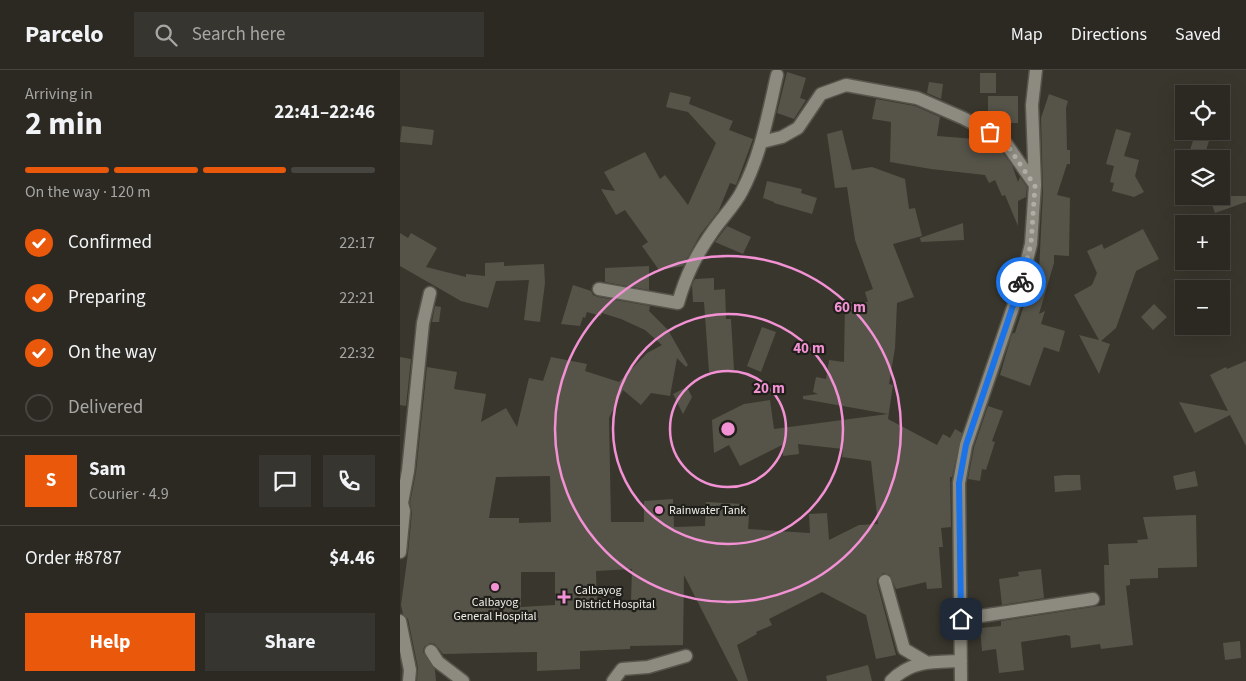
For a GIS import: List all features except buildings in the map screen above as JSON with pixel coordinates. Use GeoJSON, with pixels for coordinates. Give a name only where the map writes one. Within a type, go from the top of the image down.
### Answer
{"type":"FeatureCollection","features":[{"type":"Feature","properties":{"kind":"street"},"geometry":{"type":"LineString","coordinates":[[961,681],[960,473],[966,445],[1021,284],[1031,244],[1035,186],[1032,105],[1036,70]]}},
{"type":"Feature","properties":{"kind":"street"},"geometry":{"type":"LineString","coordinates":[[599,289],[678,303],[685,278],[692,264],[711,233],[742,192],[762,142],[777,75]]}},
{"type":"Feature","properties":{"kind":"street"},"geometry":{"type":"LineString","coordinates":[[762,142],[782,137],[798,128],[821,94],[846,86],[918,98],[964,118],[1003,139],[1035,186]]}},
{"type":"Feature","properties":{"kind":"street"},"geometry":{"type":"LineString","coordinates":[[400,552],[404,511],[402,502],[408,471],[423,323],[430,293]]}},
{"type":"Feature","properties":{"kind":"street"},"geometry":{"type":"LineString","coordinates":[[885,582],[904,649],[926,662]]}},
{"type":"Feature","properties":{"kind":"street"},"geometry":{"type":"LineString","coordinates":[[961,619],[1093,599]]}},
{"type":"Feature","properties":{"kind":"street"},"geometry":{"type":"LineString","coordinates":[[400,621],[410,670],[409,681]]}},
{"type":"Feature","properties":{"kind":"street"},"geometry":{"type":"LineString","coordinates":[[431,651],[438,662],[462,681]]}},
{"type":"Feature","properties":{"kind":"street"},"geometry":{"type":"LineString","coordinates":[[613,681],[622,669],[648,667],[686,656]]}},
{"type":"Feature","properties":{"kind":"street"},"geometry":{"type":"LineString","coordinates":[[891,681],[901,671],[926,662],[961,661]]}},
{"type":"Feature","properties":{"kind":"way so far"},"geometry":{"type":"LineString","coordinates":[[990,132],[1003,139],[1035,186],[1031,244],[1021,282]]}},
{"type":"Feature","properties":{"kind":"place","name":"Rainwater Tank"},"geometry":{"type":"Point","coordinates":[659,510]}},
{"type":"Feature","properties":{"kind":"place","name":"Calbayog General Hospital"},"geometry":{"type":"Point","coordinates":[495,587]}},
{"type":"Feature","properties":{"kind":"place","name":"Calbayog District Hospital"},"geometry":{"type":"Point","coordinates":[564,597]}},
{"type":"Feature","properties":{"kind":"route"},"geometry":{"type":"LineString","coordinates":[[961,619],[959,483],[966,445],[1021,282]]}}]}
